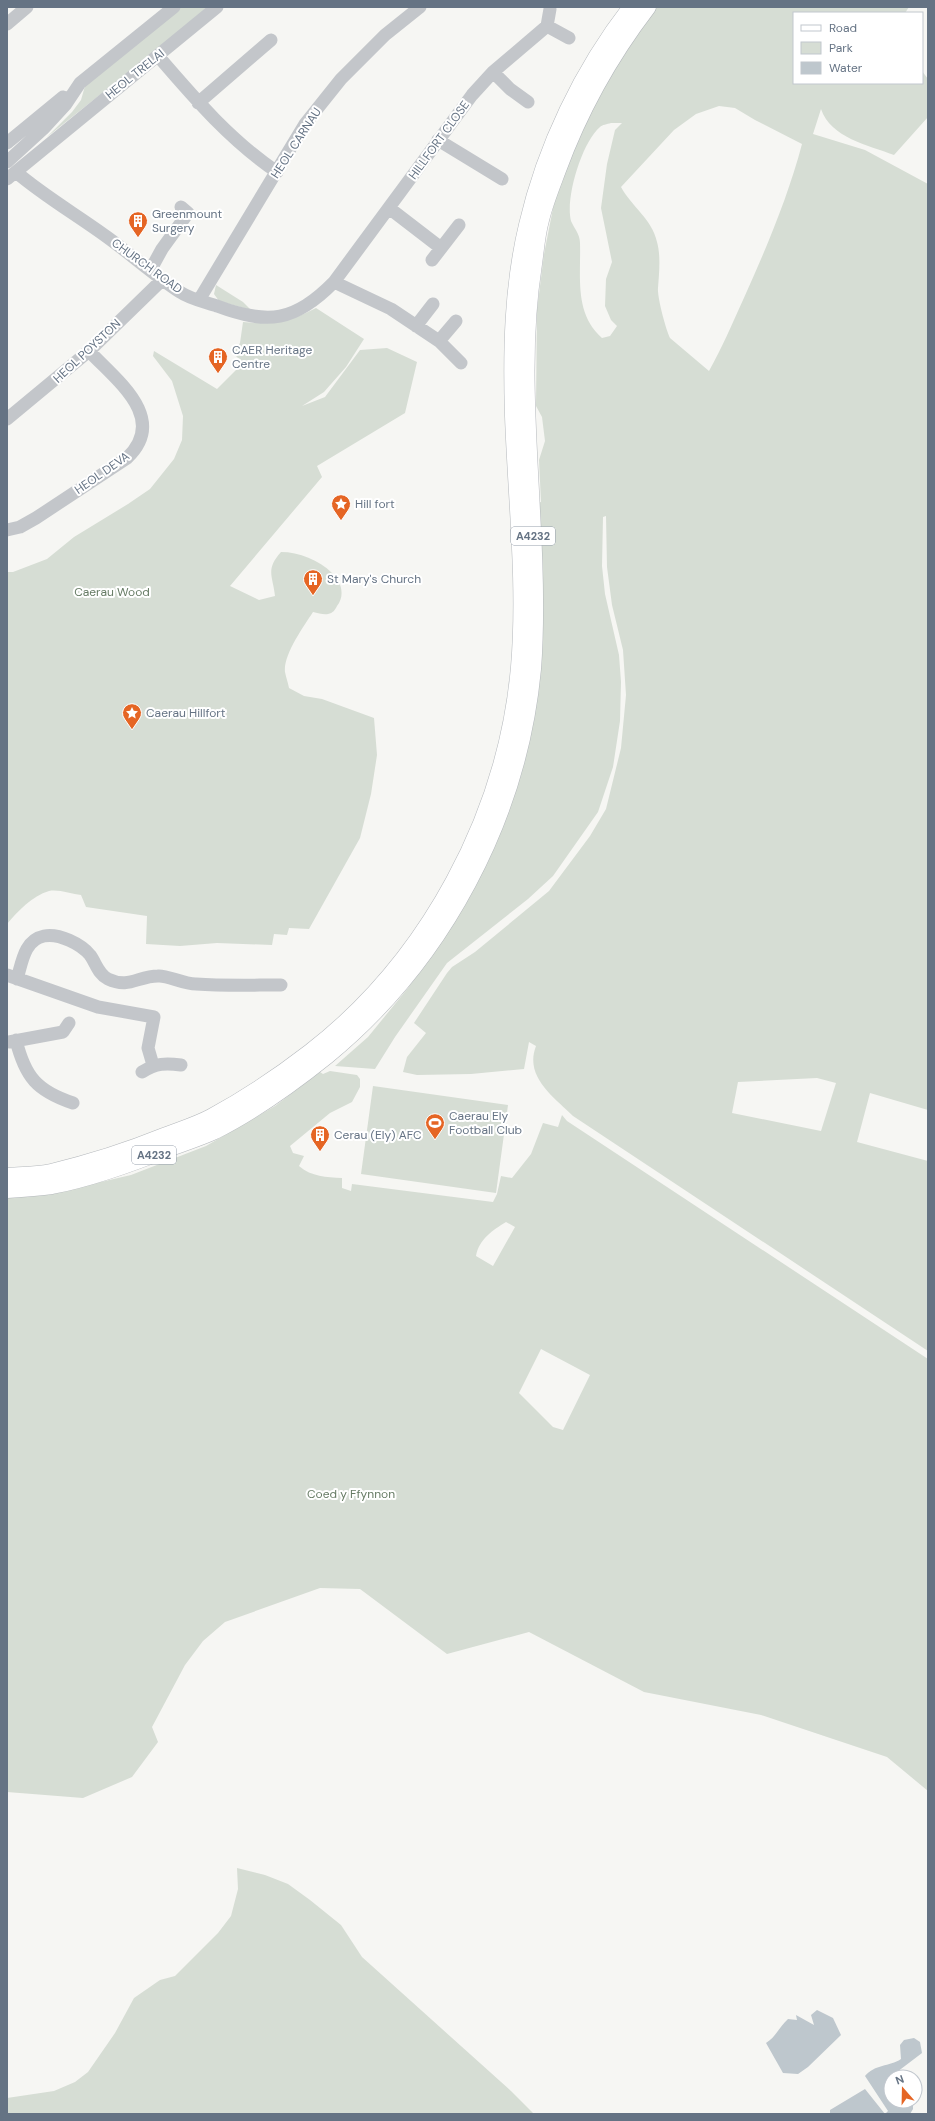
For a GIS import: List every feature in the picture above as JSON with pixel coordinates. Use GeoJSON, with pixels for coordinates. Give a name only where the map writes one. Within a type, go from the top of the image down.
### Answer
{"type":"FeatureCollection","features":[{"type":"Feature","properties":{"kind":"main road","name":"A4232"},"geometry":{"type":"LineString","coordinates":[[341,1036],[370,998],[402,962],[430,923],[470,849],[487,810],[499,768],[510,727],[519,668],[521,609],[512,360],[514,308],[520,259],[526,226],[537,187],[566,112],[602,47],[631,7]]}},
{"type":"Feature","properties":{"kind":"main road","name":"A4232"},"geometry":{"type":"LineString","coordinates":[[7,1190],[51,1186],[129,1165],[215,1131],[282,1082],[382,1005],[414,967],[442,929],[464,892],[500,811],[514,769],[524,728],[533,668],[533,521],[526,417],[526,359],[528,304],[541,220],[566,149],[580,116],[612,56],[648,7]]}},
{"type":"Feature","properties":{"kind":"main road","name":"A4232"},"geometry":{"type":"LineString","coordinates":[[7,1176],[49,1172],[127,1151],[208,1118],[282,1082]]}},
{"type":"Feature","properties":{"kind":"street"},"geometry":{"type":"LineString","coordinates":[[7,24],[27,7]]}},
{"type":"Feature","properties":{"kind":"street","name":"HEOL TRELAI"},"geometry":{"type":"LineString","coordinates":[[7,143],[174,7]]}},
{"type":"Feature","properties":{"kind":"street","name":"HEOL TRELAI"},"geometry":{"type":"LineString","coordinates":[[11,176],[217,7]]}},
{"type":"Feature","properties":{"kind":"street","name":"HEOL CARNAU"},"geometry":{"type":"LineString","coordinates":[[199,300],[305,124],[341,79],[385,36],[420,7]]}},
{"type":"Feature","properties":{"kind":"street"},"geometry":{"type":"LineString","coordinates":[[550,9],[548,26],[568,38]]}},
{"type":"Feature","properties":{"kind":"street","name":"HILLFORT CLOSE"},"geometry":{"type":"LineString","coordinates":[[334,282],[472,95],[492,72],[548,26]]}},
{"type":"Feature","properties":{"kind":"street"},"geometry":{"type":"LineString","coordinates":[[198,102],[271,40]]}},
{"type":"Feature","properties":{"kind":"street"},"geometry":{"type":"LineString","coordinates":[[158,56],[227,133],[251,155],[277,172]]}},
{"type":"Feature","properties":{"kind":"street"},"geometry":{"type":"LineString","coordinates":[[492,72],[516,89],[528,102]]}},
{"type":"Feature","properties":{"kind":"street","name":"HEOL TRELAI"},"geometry":{"type":"LineString","coordinates":[[7,162],[19,152],[66,104],[80,83]]}},
{"type":"Feature","properties":{"kind":"street"},"geometry":{"type":"LineString","coordinates":[[438,140],[502,178]]}},
{"type":"Feature","properties":{"kind":"street","name":"HEOL TRELAI"},"geometry":{"type":"LineString","coordinates":[[19,152],[54,142]]}},
{"type":"Feature","properties":{"kind":"street","name":"CHURCH ROAD"},"geometry":{"type":"LineString","coordinates":[[11,176],[32,186],[96,229],[181,293],[242,316],[269,317],[294,312],[306,307],[334,282]]}},
{"type":"Feature","properties":{"kind":"street"},"geometry":{"type":"LineString","coordinates":[[151,269],[162,249],[188,213],[181,207]]}},
{"type":"Feature","properties":{"kind":"street"},"geometry":{"type":"LineString","coordinates":[[389,208],[441,248]]}},
{"type":"Feature","properties":{"kind":"street"},"geometry":{"type":"LineString","coordinates":[[432,260],[459,225]]}},
{"type":"Feature","properties":{"kind":"street","name":"HEOL POYSTON"},"geometry":{"type":"LineString","coordinates":[[7,419],[89,351],[163,279]]}},
{"type":"Feature","properties":{"kind":"street"},"geometry":{"type":"LineString","coordinates":[[334,282],[387,307],[439,341],[461,363]]}},
{"type":"Feature","properties":{"kind":"street"},"geometry":{"type":"LineString","coordinates":[[416,326],[433,304]]}},
{"type":"Feature","properties":{"kind":"street"},"geometry":{"type":"LineString","coordinates":[[439,341],[456,320]]}},
{"type":"Feature","properties":{"kind":"street","name":"HEOL DEVA"},"geometry":{"type":"LineString","coordinates":[[7,530],[20,527],[36,518],[127,458],[135,450],[141,440],[143,430],[139,408],[89,351]]}},
{"type":"Feature","properties":{"kind":"street"},"geometry":{"type":"LineString","coordinates":[[181,1065],[166,1063],[148,1068],[148,1048],[154,1017],[98,1007],[12,977],[32,940],[46,935],[58,937],[77,944],[89,954],[103,975],[117,982],[126,984],[158,976],[177,982],[253,990],[281,986]]}},
{"type":"Feature","properties":{"kind":"street"},"geometry":{"type":"LineString","coordinates":[[69,1023],[63,1032],[11,1041],[31,1078],[48,1094],[61,1092],[73,1102]]}},
{"type":"Feature","properties":{"kind":"green space"},"geometry":{"type":"Polygon","coordinates":[[[180,7],[210,7],[47,137],[72,112],[81,100],[85,86],[180,7]]]}},
{"type":"Feature","properties":{"kind":"green space"},"geometry":{"type":"Polygon","coordinates":[[[655,7],[909,7],[906,12],[793,12],[793,84],[923,84],[923,72],[928,79],[928,117],[894,155],[862,144],[842,134],[826,119],[821,109],[813,134],[865,150],[928,184],[928,1110],[870,1093],[857,1142],[928,1161],[928,1351],[573,1116],[550,1094],[537,1077],[533,1057],[536,1046],[529,1042],[524,1069],[471,1074],[417,1075],[403,1072],[407,1057],[426,1033],[414,1023],[447,973],[452,967],[475,952],[549,891],[590,836],[606,809],[621,748],[626,695],[623,650],[612,605],[607,567],[606,516],[603,517],[602,566],[605,594],[619,655],[621,682],[620,721],[613,767],[598,812],[553,876],[528,899],[447,963],[395,1037],[375,1069],[335,1066],[368,1037],[408,988],[448,931],[485,864],[536,503],[541,502],[539,460],[545,441],[542,417],[536,406],[537,310],[544,254],[555,198],[577,133],[607,76],[655,7]],[[719,106],[696,114],[674,130],[621,187],[651,227],[657,242],[659,253],[658,292],[664,321],[670,338],[709,371],[727,336],[768,242],[790,184],[802,144],[735,108],[719,106]],[[622,123],[603,125],[593,134],[581,157],[576,171],[570,199],[571,221],[580,240],[580,281],[583,306],[593,328],[602,338],[610,336],[617,326],[611,320],[605,306],[606,279],[612,262],[601,208],[607,164],[615,130],[622,123]],[[817,1078],[738,1082],[732,1113],[821,1131],[836,1083],[817,1078]]]}},
{"type":"Feature","properties":{"kind":"green space"},"geometry":{"type":"Polygon","coordinates":[[[216,285],[243,302],[251,310],[219,301],[214,294],[216,285]]]}},
{"type":"Feature","properties":{"kind":"green space","name":"Caerau Wood"},"geometry":{"type":"Polygon","coordinates":[[[316,308],[364,339],[346,367],[324,392],[302,406],[325,397],[360,350],[387,348],[417,362],[405,413],[317,466],[322,477],[230,586],[259,600],[275,596],[271,573],[273,564],[281,552],[302,555],[321,564],[327,568],[338,581],[342,594],[335,610],[330,614],[313,612],[287,657],[285,672],[289,688],[304,696],[322,699],[374,718],[377,755],[371,794],[360,838],[309,929],[289,928],[287,935],[274,934],[272,945],[217,943],[180,946],[146,944],[147,916],[86,907],[81,895],[57,891],[49,891],[37,896],[21,909],[7,924],[7,572],[13,572],[47,559],[74,537],[150,489],[174,459],[182,440],[183,416],[172,381],[153,356],[154,351],[217,389],[243,363],[233,353],[240,343],[243,322],[263,323],[281,321],[290,319],[316,308]]]}},
{"type":"Feature","properties":{"kind":"green space","name":"Coed y Ffynnon"},"geometry":{"type":"Polygon","coordinates":[[[330,1071],[357,1075],[360,1079],[360,1087],[352,1102],[330,1113],[290,1146],[293,1153],[304,1156],[299,1166],[314,1174],[325,1177],[342,1178],[342,1188],[351,1191],[352,1184],[493,1202],[497,1194],[501,1176],[512,1178],[531,1154],[543,1123],[558,1127],[562,1115],[567,1121],[928,1359],[928,1791],[887,1757],[761,1715],[644,1692],[529,1632],[447,1654],[360,1589],[320,1588],[225,1622],[203,1641],[185,1665],[152,1727],[158,1742],[132,1777],[83,1798],[7,1792],[7,1198],[62,1191],[131,1175],[206,1146],[275,1106],[320,1072],[323,1074],[330,1071]],[[506,1222],[496,1228],[483,1240],[476,1256],[493,1266],[515,1227],[506,1222]],[[541,1349],[519,1393],[553,1427],[563,1430],[590,1375],[541,1349]]]}},
{"type":"Feature","properties":{"kind":"green space","name":"Caerau Ely Football Club"},"geometry":{"type":"Polygon","coordinates":[[[373,1086],[508,1105],[496,1193],[361,1174],[373,1086]]]}},
{"type":"Feature","properties":{"kind":"green space"},"geometry":{"type":"Polygon","coordinates":[[[237,1868],[265,1875],[288,1884],[341,1925],[362,1957],[511,2091],[534,2114],[7,2114],[7,2098],[54,2091],[75,2082],[88,2072],[115,2033],[134,1998],[160,1980],[175,1976],[218,1933],[231,1916],[238,1889],[237,1868]]]}},
{"type":"Feature","properties":{"kind":"water"},"geometry":{"type":"Polygon","coordinates":[[[817,2010],[833,2018],[841,2035],[808,2067],[798,2074],[783,2073],[766,2043],[788,2019],[797,2020],[796,2015],[814,2025],[811,2015],[817,2010]]]}},
{"type":"Feature","properties":{"kind":"water"},"geometry":{"type":"Polygon","coordinates":[[[914,2038],[920,2042],[922,2053],[901,2069],[883,2069],[883,2103],[865,2076],[873,2069],[901,2059],[900,2045],[904,2040],[914,2038]]]}},
{"type":"Feature","properties":{"kind":"water"},"geometry":{"type":"Polygon","coordinates":[[[865,2089],[885,2114],[830,2114],[830,2110],[865,2089]]]}},
{"type":"Feature","properties":{"kind":"water"},"geometry":{"type":"Polygon","coordinates":[[[887,2109],[913,2109],[910,2114],[885,2114],[888,2111],[887,2109]]]}},
{"type":"Feature","properties":{"kind":"place","name":"Greenmount Surgery"},"geometry":{"type":"Point","coordinates":[138,238]}},
{"type":"Feature","properties":{"kind":"place","name":"CAER Heritage Centre"},"geometry":{"type":"Point","coordinates":[218,374]}},
{"type":"Feature","properties":{"kind":"place","name":"Hill fort"},"geometry":{"type":"Point","coordinates":[341,521]}},
{"type":"Feature","properties":{"kind":"place","name":"St Mary's Church"},"geometry":{"type":"Point","coordinates":[313,596]}},
{"type":"Feature","properties":{"kind":"place","name":"Caerau Hillfort"},"geometry":{"type":"Point","coordinates":[132,730]}},
{"type":"Feature","properties":{"kind":"place","name":"Caerau Ely Football Club"},"geometry":{"type":"Point","coordinates":[435,1140]}},
{"type":"Feature","properties":{"kind":"place","name":"Cerau (Ely) AFC"},"geometry":{"type":"Point","coordinates":[320,1152]}}]}
